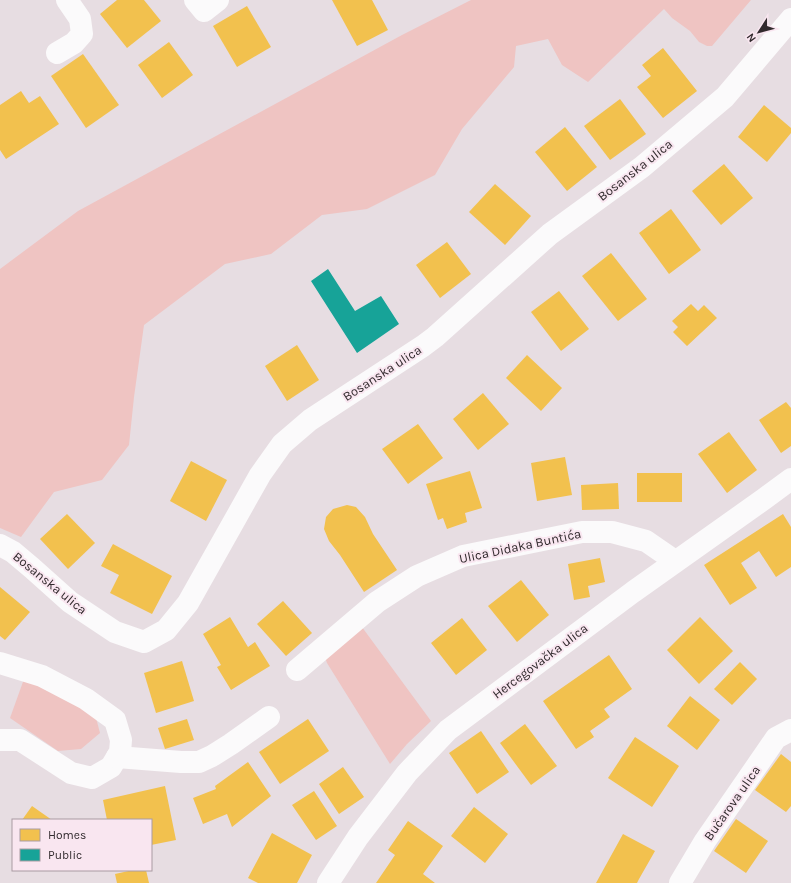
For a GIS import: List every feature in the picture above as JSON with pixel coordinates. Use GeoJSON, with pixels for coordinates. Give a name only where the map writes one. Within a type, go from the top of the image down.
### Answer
{"type":"FeatureCollection","features":[{"type":"Feature","properties":{"kind":"street"},"geometry":{"type":"LineString","coordinates":[[57,54],[74,42],[82,34],[80,19],[67,0]]}},
{"type":"Feature","properties":{"kind":"street"},"geometry":{"type":"LineString","coordinates":[[195,0],[204,11],[218,0]]}},
{"type":"Feature","properties":{"kind":"street","name":"Bosanska ulica"},"geometry":{"type":"LineString","coordinates":[[0,545],[13,552],[70,602],[116,632],[144,642],[166,630],[188,603],[260,475],[282,444],[310,420],[435,337],[550,234],[648,162],[725,97],[791,19]]}},
{"type":"Feature","properties":{"kind":"street","name":"Hercegovačka ulica"},"geometry":{"type":"LineString","coordinates":[[328,883],[358,837],[407,772],[448,730],[675,561],[791,479]]}},
{"type":"Feature","properties":{"kind":"street","name":"Ulica Didaka Buntića"},"geometry":{"type":"LineString","coordinates":[[297,670],[377,602],[417,576],[463,556],[582,532],[612,532],[646,541],[675,561]]}},
{"type":"Feature","properties":{"kind":"street"},"geometry":{"type":"LineString","coordinates":[[0,663],[42,676],[86,699],[115,720],[121,740],[120,752],[111,767],[92,778],[71,773],[20,740],[0,740]]}},
{"type":"Feature","properties":{"kind":"street"},"geometry":{"type":"LineString","coordinates":[[117,757],[199,762],[231,744],[269,717]]}},
{"type":"Feature","properties":{"kind":"street","name":"Bučarova ulica"},"geometry":{"type":"LineString","coordinates":[[680,883],[706,841],[776,738],[791,730]]}},
{"type":"Feature","properties":{"kind":"shaded area"},"geometry":{"type":"Polygon","coordinates":[[[471,0],[751,0],[712,46],[707,46],[699,42],[690,31],[672,18],[664,9],[588,82],[562,65],[548,39],[516,46],[514,67],[462,129],[435,175],[367,209],[322,215],[271,254],[225,264],[144,325],[129,445],[102,480],[54,492],[21,537],[0,528],[0,269],[78,211],[402,35],[471,0]]]}},
{"type":"Feature","properties":{"kind":"shaded area"},"geometry":{"type":"Polygon","coordinates":[[[359,623],[431,721],[407,744],[390,764],[327,663],[324,654],[359,623]]]}},
{"type":"Feature","properties":{"kind":"shaded area"},"geometry":{"type":"Polygon","coordinates":[[[24,679],[95,714],[100,733],[81,749],[58,751],[10,718],[24,679]]]}},
{"type":"Feature","properties":{"kind":"building: Homes"},"geometry":{"type":"Polygon","coordinates":[[[117,0],[144,0],[161,21],[127,48],[100,14],[117,0]]]}},
{"type":"Feature","properties":{"kind":"building: Homes"},"geometry":{"type":"Polygon","coordinates":[[[332,0],[372,0],[388,30],[357,46],[332,0]]]}},
{"type":"Feature","properties":{"kind":"building: Homes"},"geometry":{"type":"Polygon","coordinates":[[[247,6],[271,47],[237,67],[213,26],[247,6]]]}},
{"type":"Feature","properties":{"kind":"building: Homes"},"geometry":{"type":"Polygon","coordinates":[[[169,42],[193,75],[162,98],[138,65],[169,42]]]}},
{"type":"Feature","properties":{"kind":"building: Homes"},"geometry":{"type":"Polygon","coordinates":[[[663,48],[697,91],[663,118],[637,87],[651,76],[642,65],[663,48]]]}},
{"type":"Feature","properties":{"kind":"building: Homes"},"geometry":{"type":"Polygon","coordinates":[[[83,54],[119,105],[86,128],[51,76],[83,54]]]}},
{"type":"Feature","properties":{"kind":"building: Homes"},"geometry":{"type":"Polygon","coordinates":[[[21,91],[29,103],[40,96],[59,124],[6,159],[0,150],[0,105],[21,91]]]}},
{"type":"Feature","properties":{"kind":"building: Homes"},"geometry":{"type":"Polygon","coordinates":[[[620,99],[646,134],[610,160],[584,126],[620,99]]]}},
{"type":"Feature","properties":{"kind":"building: Homes"},"geometry":{"type":"Polygon","coordinates":[[[764,105],[791,128],[791,133],[767,162],[738,137],[764,105]]]}},
{"type":"Feature","properties":{"kind":"building: Homes"},"geometry":{"type":"Polygon","coordinates":[[[565,127],[597,167],[567,191],[535,152],[565,127]]]}},
{"type":"Feature","properties":{"kind":"building: Homes"},"geometry":{"type":"Polygon","coordinates":[[[724,164],[753,198],[721,225],[692,191],[724,164]]]}},
{"type":"Feature","properties":{"kind":"building: Homes"},"geometry":{"type":"Polygon","coordinates":[[[495,184],[531,216],[505,245],[469,212],[495,184]]]}},
{"type":"Feature","properties":{"kind":"building: Homes"},"geometry":{"type":"Polygon","coordinates":[[[671,209],[701,250],[669,274],[639,233],[671,209]]]}},
{"type":"Feature","properties":{"kind":"building: Homes"},"geometry":{"type":"Polygon","coordinates":[[[447,242],[471,274],[440,298],[416,265],[447,242]]]}},
{"type":"Feature","properties":{"kind":"building: Homes"},"geometry":{"type":"Polygon","coordinates":[[[611,253],[647,299],[618,321],[582,276],[611,253]]]}},
{"type":"Feature","properties":{"kind":"building: Homes"},"geometry":{"type":"Polygon","coordinates":[[[559,291],[589,329],[561,351],[531,312],[559,291]]]}},
{"type":"Feature","properties":{"kind":"building: Homes"},"geometry":{"type":"Polygon","coordinates":[[[691,304],[698,311],[704,305],[717,318],[687,346],[673,332],[678,327],[672,321],[691,304]]]}},
{"type":"Feature","properties":{"kind":"building: Homes"},"geometry":{"type":"Polygon","coordinates":[[[297,345],[319,380],[287,401],[265,366],[297,345]]]}},
{"type":"Feature","properties":{"kind":"building: Homes"},"geometry":{"type":"Polygon","coordinates":[[[527,355],[562,388],[541,411],[506,378],[527,355]]]}},
{"type":"Feature","properties":{"kind":"building: Homes"},"geometry":{"type":"Polygon","coordinates":[[[483,393],[509,424],[478,450],[453,419],[483,393]]]}},
{"type":"Feature","properties":{"kind":"building: Homes"},"geometry":{"type":"Polygon","coordinates":[[[786,402],[791,408],[791,446],[781,453],[759,420],[786,402]]]}},
{"type":"Feature","properties":{"kind":"building: Homes"},"geometry":{"type":"Polygon","coordinates":[[[418,424],[443,458],[408,484],[382,449],[418,424]]]}},
{"type":"Feature","properties":{"kind":"building: Homes"},"geometry":{"type":"Polygon","coordinates":[[[729,432],[757,470],[727,493],[698,454],[729,432]]]}},
{"type":"Feature","properties":{"kind":"building: Homes"},"geometry":{"type":"Polygon","coordinates":[[[565,457],[572,495],[537,501],[531,463],[565,457]]]}},
{"type":"Feature","properties":{"kind":"building: Homes"},"geometry":{"type":"Polygon","coordinates":[[[191,461],[227,480],[206,521],[170,501],[191,461]]]}},
{"type":"Feature","properties":{"kind":"building: Homes"},"geometry":{"type":"Polygon","coordinates":[[[470,471],[482,508],[465,513],[467,522],[447,529],[443,518],[438,520],[426,484],[470,471]]]}},
{"type":"Feature","properties":{"kind":"building: Homes"},"geometry":{"type":"Polygon","coordinates":[[[637,473],[682,473],[682,502],[637,502],[637,473]]]}},
{"type":"Feature","properties":{"kind":"building: Homes"},"geometry":{"type":"Polygon","coordinates":[[[618,483],[619,509],[582,510],[581,485],[618,483]]]}},
{"type":"Feature","properties":{"kind":"building: Homes"},"geometry":{"type":"Polygon","coordinates":[[[347,505],[356,507],[365,517],[373,534],[397,570],[364,592],[329,541],[324,529],[326,517],[333,509],[347,505]]]}},
{"type":"Feature","properties":{"kind":"building: Homes"},"geometry":{"type":"Polygon","coordinates":[[[67,514],[95,543],[68,569],[40,539],[67,514]]]}},
{"type":"Feature","properties":{"kind":"building: Homes"},"geometry":{"type":"Polygon","coordinates":[[[783,514],[791,527],[791,567],[776,577],[759,551],[741,563],[757,588],[730,605],[704,565],[783,514]]]}},
{"type":"Feature","properties":{"kind":"building: Homes"},"geometry":{"type":"Polygon","coordinates":[[[113,544],[172,576],[152,614],[110,593],[119,575],[101,566],[113,544]]]}},
{"type":"Feature","properties":{"kind":"building: Homes"},"geometry":{"type":"Polygon","coordinates":[[[600,558],[605,582],[588,586],[590,597],[574,600],[568,564],[600,558]]]}},
{"type":"Feature","properties":{"kind":"building: Homes"},"geometry":{"type":"Polygon","coordinates":[[[521,580],[549,615],[517,642],[488,606],[521,580]]]}},
{"type":"Feature","properties":{"kind":"building: Homes"},"geometry":{"type":"Polygon","coordinates":[[[0,587],[30,612],[5,640],[0,636],[0,587]]]}},
{"type":"Feature","properties":{"kind":"building: Homes"},"geometry":{"type":"Polygon","coordinates":[[[283,601],[312,633],[286,656],[257,624],[283,601]]]}},
{"type":"Feature","properties":{"kind":"building: Homes"},"geometry":{"type":"Polygon","coordinates":[[[230,617],[248,647],[255,642],[270,666],[231,690],[217,667],[221,665],[203,634],[230,617]]]}},
{"type":"Feature","properties":{"kind":"building: Homes"},"geometry":{"type":"Polygon","coordinates":[[[700,617],[733,651],[699,684],[667,650],[700,617]]]}},
{"type":"Feature","properties":{"kind":"building: Homes"},"geometry":{"type":"Polygon","coordinates":[[[462,618],[487,650],[456,675],[431,643],[462,618]]]}},
{"type":"Feature","properties":{"kind":"building: Homes"},"geometry":{"type":"Polygon","coordinates":[[[609,655],[632,689],[604,709],[610,717],[590,731],[594,737],[576,749],[543,701],[609,655]]]}},
{"type":"Feature","properties":{"kind":"building: Homes"},"geometry":{"type":"Polygon","coordinates":[[[182,661],[194,701],[156,713],[144,673],[182,661]]]}},
{"type":"Feature","properties":{"kind":"building: Homes"},"geometry":{"type":"Polygon","coordinates":[[[740,662],[757,679],[732,705],[714,689],[740,662]]]}},
{"type":"Feature","properties":{"kind":"building: Homes"},"geometry":{"type":"Polygon","coordinates":[[[690,696],[720,720],[697,750],[667,726],[690,696]]]}},
{"type":"Feature","properties":{"kind":"building: Homes"},"geometry":{"type":"Polygon","coordinates":[[[187,719],[194,740],[165,749],[158,728],[187,719]]]}},
{"type":"Feature","properties":{"kind":"building: Homes"},"geometry":{"type":"Polygon","coordinates":[[[308,719],[329,751],[280,784],[259,752],[308,719]]]}},
{"type":"Feature","properties":{"kind":"building: Homes"},"geometry":{"type":"Polygon","coordinates":[[[525,724],[557,766],[531,785],[500,743],[525,724]]]}},
{"type":"Feature","properties":{"kind":"building: Homes"},"geometry":{"type":"Polygon","coordinates":[[[481,731],[509,772],[477,794],[449,753],[481,731]]]}},
{"type":"Feature","properties":{"kind":"building: Homes"},"geometry":{"type":"Polygon","coordinates":[[[635,737],[679,766],[652,807],[608,778],[635,737]]]}},
{"type":"Feature","properties":{"kind":"building: Homes"},"geometry":{"type":"Polygon","coordinates":[[[781,754],[791,762],[791,806],[786,812],[755,790],[781,754]]]}},
{"type":"Feature","properties":{"kind":"building: Homes"},"geometry":{"type":"Polygon","coordinates":[[[248,762],[271,796],[232,827],[227,814],[203,824],[193,798],[216,789],[215,786],[248,762]]]}},
{"type":"Feature","properties":{"kind":"building: Homes"},"geometry":{"type":"Polygon","coordinates":[[[343,767],[364,797],[339,814],[319,784],[343,767]]]}},
{"type":"Feature","properties":{"kind":"building: Homes"},"geometry":{"type":"Polygon","coordinates":[[[165,786],[176,840],[152,845],[152,819],[107,819],[103,800],[165,786]]]}},
{"type":"Feature","properties":{"kind":"building: Homes"},"geometry":{"type":"Polygon","coordinates":[[[314,791],[337,826],[316,840],[292,805],[314,791]]]}},
{"type":"Feature","properties":{"kind":"building: Homes"},"geometry":{"type":"Polygon","coordinates":[[[32,806],[51,819],[23,819],[32,806]]]}},
{"type":"Feature","properties":{"kind":"building: Homes"},"geometry":{"type":"Polygon","coordinates":[[[474,807],[508,834],[485,863],[451,836],[474,807]]]}},
{"type":"Feature","properties":{"kind":"building: Homes"},"geometry":{"type":"Polygon","coordinates":[[[736,819],[768,841],[746,873],[714,851],[736,819]]]}},
{"type":"Feature","properties":{"kind":"building: Homes"},"geometry":{"type":"Polygon","coordinates":[[[408,821],[443,846],[423,874],[435,883],[376,883],[395,855],[388,850],[408,821]]]}},
{"type":"Feature","properties":{"kind":"building: Homes"},"geometry":{"type":"Polygon","coordinates":[[[272,833],[312,855],[297,883],[258,883],[248,878],[272,833]]]}},
{"type":"Feature","properties":{"kind":"building: Homes"},"geometry":{"type":"Polygon","coordinates":[[[623,834],[655,851],[637,883],[596,883],[623,834]]]}},
{"type":"Feature","properties":{"kind":"building: Homes"},"geometry":{"type":"Polygon","coordinates":[[[128,871],[146,871],[149,883],[117,883],[115,874],[128,871]]]}},
{"type":"Feature","properties":{"kind":"building: Public"},"geometry":{"type":"Polygon","coordinates":[[[328,269],[355,311],[381,296],[399,324],[357,353],[311,281],[328,269]]]}}]}
